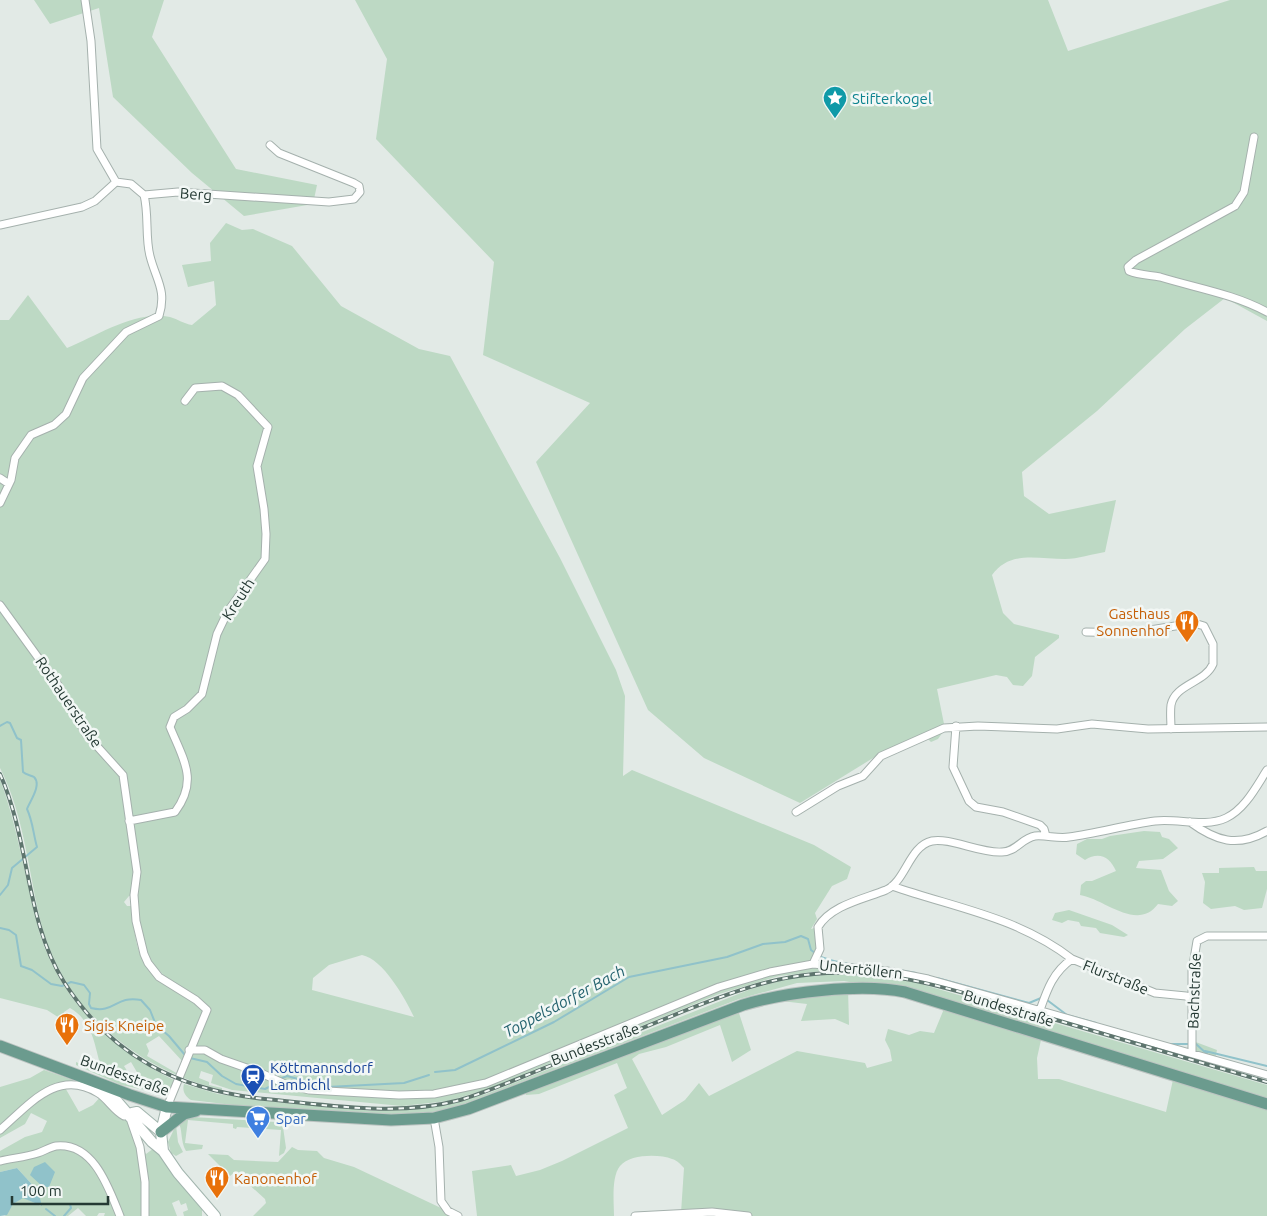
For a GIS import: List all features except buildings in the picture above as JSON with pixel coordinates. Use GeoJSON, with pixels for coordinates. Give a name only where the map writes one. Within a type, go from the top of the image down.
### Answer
{"type":"FeatureCollection","features":[{"type":"Feature","properties":{"kind":"main road","name":"Bundesstraße"},"geometry":{"type":"LineString","coordinates":[[0,1046],[167,1107],[340,1118],[391,1120],[434,1118],[486,1102],[743,1005],[776,997],[862,988],[905,992],[1267,1104]]}},
{"type":"Feature","properties":{"kind":"main road"},"geometry":{"type":"LineString","coordinates":[[92,1080],[108,1092],[162,1151],[170,1164],[211,1215]]}},
{"type":"Feature","properties":{"kind":"main road"},"geometry":{"type":"LineString","coordinates":[[162,1151],[161,1132],[167,1107]]}},
{"type":"Feature","properties":{"kind":"main road"},"geometry":{"type":"LineString","coordinates":[[161,1132],[184,1114],[208,1109]]}},
{"type":"Feature","properties":{"kind":"main road"},"geometry":{"type":"LineString","coordinates":[[129,1116],[137,1112],[161,1132]]}},
{"type":"Feature","properties":{"kind":"street"},"geometry":{"type":"LineString","coordinates":[[85,0],[91,41],[97,149],[116,182]]}},
{"type":"Feature","properties":{"kind":"street"},"geometry":{"type":"LineString","coordinates":[[1254,137],[1244,192],[1235,206],[1183,233],[1136,260],[1128,267],[1129,271],[1136,274],[1158,277],[1245,300],[1267,312]]}},
{"type":"Feature","properties":{"kind":"street","name":"Berg"},"geometry":{"type":"LineString","coordinates":[[144,195],[178,192],[329,202],[354,199],[360,192],[359,186],[354,183],[286,156],[270,145]]}},
{"type":"Feature","properties":{"kind":"street"},"geometry":{"type":"LineString","coordinates":[[0,225],[82,207],[95,201],[116,182],[131,184],[144,195],[148,213],[150,255],[161,286],[163,302],[158,316],[126,332],[84,378],[66,414],[54,424],[31,435],[15,458],[9,484],[0,504]]}},
{"type":"Feature","properties":{"kind":"street","name":"Kreuth"},"geometry":{"type":"LineString","coordinates":[[129,821],[175,812],[181,805],[187,792],[189,775],[170,727],[174,717],[187,709],[202,694],[217,634],[228,611],[265,559],[264,509],[257,466],[268,427],[238,395],[222,386],[194,388],[185,401]]}},
{"type":"Feature","properties":{"kind":"street"},"geometry":{"type":"LineString","coordinates":[[0,478],[9,484]]}},
{"type":"Feature","properties":{"kind":"street","name":"Rothauerstraße"},"geometry":{"type":"LineString","coordinates":[[0,605],[58,685],[86,734],[123,775],[137,872],[134,895],[136,921],[144,954],[159,978],[196,1000],[207,1010],[189,1050]]}},
{"type":"Feature","properties":{"kind":"street"},"geometry":{"type":"LineString","coordinates":[[1086,632],[1131,633],[1194,623],[1204,626],[1215,656],[1213,664],[1202,678],[1175,696],[1172,704],[1172,729]]}},
{"type":"Feature","properties":{"kind":"street"},"geometry":{"type":"LineString","coordinates":[[796,812],[838,786],[863,776],[881,756],[929,732],[956,726],[1056,729],[1092,724],[1172,729],[1267,727]]}},
{"type":"Feature","properties":{"kind":"street"},"geometry":{"type":"LineString","coordinates":[[956,726],[953,766],[969,801],[976,806],[1003,812],[1040,825],[1044,829],[1046,836]]}},
{"type":"Feature","properties":{"kind":"street"},"geometry":{"type":"LineString","coordinates":[[813,964],[820,949],[818,927],[824,919],[850,904],[892,886],[920,848],[931,841],[940,840],[1002,852],[1017,848],[1030,838],[1046,836],[1069,838],[1166,820],[1190,822],[1216,821],[1233,814],[1248,799],[1267,770]]}},
{"type":"Feature","properties":{"kind":"street"},"geometry":{"type":"LineString","coordinates":[[1190,822],[1210,836],[1225,839],[1246,839],[1267,831]]}},
{"type":"Feature","properties":{"kind":"street"},"geometry":{"type":"LineString","coordinates":[[892,886],[1000,919],[1035,934],[1072,959]]}},
{"type":"Feature","properties":{"kind":"street","name":"Bachstraße"},"geometry":{"type":"LineString","coordinates":[[1192,1052],[1192,971],[1196,946],[1200,938],[1207,936],[1267,936]]}},
{"type":"Feature","properties":{"kind":"street","name":"Flurstraße"},"geometry":{"type":"LineString","coordinates":[[1040,1010],[1054,976],[1058,970],[1072,959],[1155,993],[1186,996],[1192,999]]}},
{"type":"Feature","properties":{"kind":"street","name":"Untertöllern"},"geometry":{"type":"LineString","coordinates":[[189,1050],[205,1050],[228,1062],[282,1083],[320,1092],[399,1095],[434,1094],[486,1084],[719,987],[770,972],[813,964],[905,974],[1040,1010],[1117,1034],[1192,1052],[1267,1075]]}},
{"type":"Feature","properties":{"kind":"street"},"geometry":{"type":"LineString","coordinates":[[167,1107],[189,1050]]}},
{"type":"Feature","properties":{"kind":"street"},"geometry":{"type":"LineString","coordinates":[[0,1130],[54,1086],[76,1084],[97,1092],[119,1113],[129,1116],[140,1147],[145,1182],[146,1216]]}},
{"type":"Feature","properties":{"kind":"street"},"geometry":{"type":"LineString","coordinates":[[434,1118],[439,1146],[441,1202],[448,1211],[458,1216]]}},
{"type":"Feature","properties":{"kind":"street"},"geometry":{"type":"LineString","coordinates":[[0,1161],[37,1153],[55,1146],[65,1146],[75,1150],[95,1165],[105,1180],[120,1216]]}},
{"type":"Feature","properties":{"kind":"street"},"geometry":{"type":"LineString","coordinates":[[635,1216],[712,1212],[748,1216]]}},
{"type":"Feature","properties":{"kind":"green space"},"geometry":{"type":"Polygon","coordinates":[[[34,0],[164,0],[152,37],[236,169],[317,185],[313,204],[244,216],[192,173],[113,97],[99,8],[50,24],[34,0]]]}},
{"type":"Feature","properties":{"kind":"green space"},"geometry":{"type":"Polygon","coordinates":[[[355,0],[1048,0],[1068,51],[1230,0],[1267,0],[1267,321],[1225,298],[1185,329],[1097,411],[1022,472],[1024,496],[1049,514],[1116,500],[1105,552],[1070,559],[1035,557],[1016,559],[999,567],[992,575],[1003,613],[1014,624],[1059,635],[1059,638],[1035,657],[1032,676],[1023,686],[1013,685],[1007,677],[996,675],[937,689],[945,729],[938,739],[931,742],[925,736],[886,750],[800,803],[704,758],[648,710],[536,462],[590,403],[483,355],[494,262],[376,139],[387,59],[355,0]]]}},
{"type":"Feature","properties":{"kind":"green space"},"geometry":{"type":"Polygon","coordinates":[[[226,223],[242,230],[253,229],[292,246],[341,306],[419,349],[450,356],[560,558],[616,670],[625,696],[623,776],[632,770],[814,845],[851,867],[847,879],[832,886],[815,913],[817,919],[811,929],[818,927],[821,944],[813,964],[848,968],[779,976],[719,994],[485,1090],[448,1101],[402,1106],[232,1090],[211,1083],[213,1075],[201,1071],[199,1078],[209,1082],[209,1085],[222,1088],[222,1090],[189,1080],[159,1066],[130,1049],[105,1029],[83,1005],[64,978],[49,948],[39,915],[20,821],[0,768],[0,320],[9,320],[28,295],[67,348],[117,325],[144,317],[170,317],[192,325],[216,305],[214,281],[188,287],[182,265],[211,261],[210,243],[226,223]],[[134,895],[129,896],[124,902],[127,906],[132,906],[135,936],[142,960],[157,979],[183,995],[151,962],[142,936],[134,895]],[[362,955],[329,965],[313,978],[312,990],[414,1017],[392,980],[370,958],[362,955]],[[159,1036],[146,1044],[149,1051],[147,1056],[178,1074],[184,1063],[159,1036]]]}},
{"type":"Feature","properties":{"kind":"green space"},"geometry":{"type":"Polygon","coordinates":[[[0,779],[16,831],[36,920],[44,947],[56,972],[70,995],[107,1036],[151,1068],[176,1081],[170,1095],[121,1085],[76,1065],[76,1062],[97,1071],[100,1064],[94,1040],[88,1026],[70,1008],[64,1012],[61,1019],[47,1010],[0,998],[0,779]],[[131,1062],[124,1066],[135,1083],[141,1079],[131,1062]]]}},
{"type":"Feature","properties":{"kind":"green space"},"geometry":{"type":"Polygon","coordinates":[[[1144,831],[1160,832],[1162,837],[1169,839],[1178,848],[1163,859],[1139,861],[1136,868],[1161,870],[1169,891],[1178,901],[1172,906],[1158,904],[1150,912],[1131,915],[1080,895],[1081,885],[1086,881],[1092,881],[1116,871],[1111,862],[1104,857],[1095,856],[1085,860],[1076,854],[1077,844],[1087,839],[1102,839],[1144,831]]]}},
{"type":"Feature","properties":{"kind":"green space"},"geometry":{"type":"Polygon","coordinates":[[[1254,867],[1256,871],[1267,871],[1267,889],[1262,908],[1244,910],[1235,906],[1211,909],[1203,903],[1205,882],[1202,873],[1219,873],[1219,868],[1254,867]]]}},
{"type":"Feature","properties":{"kind":"green space"},"geometry":{"type":"Polygon","coordinates":[[[1069,910],[1112,925],[1128,935],[1124,937],[1100,933],[1096,928],[1081,926],[1079,922],[1068,920],[1062,923],[1052,920],[1055,913],[1069,910]]]}},
{"type":"Feature","properties":{"kind":"green space"},"geometry":{"type":"Polygon","coordinates":[[[843,974],[914,982],[1267,1085],[1267,1100],[1201,1080],[1185,1072],[1180,1073],[861,984],[844,981],[797,983],[739,999],[456,1107],[423,1114],[403,1116],[258,1108],[191,1100],[186,1095],[183,1087],[184,1084],[218,1094],[284,1103],[375,1111],[436,1106],[486,1094],[751,989],[796,977],[843,974]]]}},
{"type":"Feature","properties":{"kind":"green space"},"geometry":{"type":"Polygon","coordinates":[[[848,989],[849,1025],[835,1019],[801,1021],[807,1004],[764,999],[848,989]]]}},
{"type":"Feature","properties":{"kind":"green space"},"geometry":{"type":"Polygon","coordinates":[[[946,1004],[1025,1029],[1026,1036],[1041,1040],[1037,1058],[1038,1079],[1059,1079],[1166,1112],[1174,1075],[1267,1104],[1267,1216],[665,1216],[681,1213],[684,1168],[679,1163],[666,1157],[645,1156],[625,1162],[617,1171],[614,1183],[614,1216],[477,1216],[472,1171],[511,1165],[516,1176],[540,1170],[628,1128],[614,1095],[627,1088],[617,1063],[539,1094],[526,1095],[523,1088],[737,1007],[751,1050],[732,1062],[720,1025],[666,1047],[639,1054],[632,1059],[662,1115],[685,1100],[699,1083],[709,1096],[797,1051],[865,1063],[867,1068],[892,1061],[890,1050],[885,1040],[888,1029],[909,1035],[920,1031],[934,1033],[946,1004]]]}},
{"type":"Feature","properties":{"kind":"green space"},"geometry":{"type":"Polygon","coordinates":[[[1193,1041],[1217,1050],[1215,1059],[1267,1075],[1267,1079],[1191,1058],[1170,1048],[1192,1052],[1193,1041]]]}},
{"type":"Feature","properties":{"kind":"green space"},"geometry":{"type":"Polygon","coordinates":[[[44,1070],[79,1082],[76,1085],[63,1084],[79,1112],[93,1105],[102,1095],[144,1139],[139,1144],[146,1154],[154,1148],[157,1151],[202,1209],[202,1216],[184,1216],[183,1212],[188,1210],[186,1203],[181,1205],[179,1200],[172,1203],[177,1216],[104,1216],[105,1213],[99,1213],[97,1216],[86,1216],[78,1208],[68,1216],[5,1216],[13,1204],[23,1197],[41,1206],[38,1191],[17,1168],[0,1172],[0,1151],[25,1137],[42,1132],[47,1121],[31,1113],[25,1124],[0,1138],[0,1087],[30,1078],[44,1070]]]}},
{"type":"Feature","properties":{"kind":"green space"},"geometry":{"type":"Polygon","coordinates":[[[192,1117],[275,1122],[283,1127],[286,1148],[284,1153],[279,1156],[281,1130],[237,1127],[236,1129],[233,1128],[233,1124],[188,1120],[185,1143],[203,1145],[202,1149],[186,1151],[178,1122],[192,1117]]]}},
{"type":"Feature","properties":{"kind":"green space"},"geometry":{"type":"Polygon","coordinates":[[[176,1125],[178,1142],[183,1152],[176,1156],[171,1153],[168,1142],[176,1125]]]}},
{"type":"Feature","properties":{"kind":"green space"},"geometry":{"type":"Polygon","coordinates":[[[292,1147],[298,1150],[317,1151],[324,1158],[354,1167],[458,1216],[253,1216],[266,1203],[265,1199],[235,1172],[230,1176],[208,1154],[228,1155],[234,1160],[278,1162],[292,1147]]]}},
{"type":"Feature","properties":{"kind":"water"},"geometry":{"type":"Polygon","coordinates":[[[45,1162],[55,1172],[49,1187],[43,1187],[30,1175],[34,1167],[45,1162]]]}},
{"type":"Feature","properties":{"kind":"water"},"geometry":{"type":"Polygon","coordinates":[[[17,1168],[38,1191],[42,1206],[23,1198],[13,1204],[7,1215],[0,1216],[0,1172],[17,1168]]]}},
{"type":"Feature","properties":{"kind":"waterway","name":"Toppelsdorfer Bach"},"geometry":{"type":"LineString","coordinates":[[0,726],[7,722],[10,723],[17,738],[21,740],[23,772],[34,777],[37,784],[27,809],[37,847],[12,868],[8,885],[0,895]]}},
{"type":"Feature","properties":{"kind":"waterway","name":"Toppelsdorfer Bach"},"geometry":{"type":"LineString","coordinates":[[0,928],[9,930],[16,935],[21,966],[32,970],[51,984],[62,986],[71,982],[84,985],[90,993],[89,1004],[91,1008],[105,1009],[126,1000],[141,1000],[150,1010],[156,1025],[169,1036],[185,1055]]}},
{"type":"Feature","properties":{"kind":"waterway","name":"Toppelsdorfer Bach"},"geometry":{"type":"LineString","coordinates":[[435,1072],[455,1070],[554,1022],[629,977],[727,957],[763,944],[785,942],[801,936],[808,939],[811,950],[815,953]]}},
{"type":"Feature","properties":{"kind":"waterway","name":"Toppelsdorfer Bach"},"geometry":{"type":"LineString","coordinates":[[821,957],[832,961],[916,973]]}},
{"type":"Feature","properties":{"kind":"waterway","name":"Toppelsdorfer Bach"},"geometry":{"type":"LineString","coordinates":[[937,978],[1029,1003],[1041,998]]}},
{"type":"Feature","properties":{"kind":"waterway","name":"Toppelsdorfer Bach"},"geometry":{"type":"LineString","coordinates":[[1047,1000],[1067,1015],[1096,1023]]}},
{"type":"Feature","properties":{"kind":"waterway","name":"Toppelsdorfer Bach"},"geometry":{"type":"LineString","coordinates":[[1168,1044],[1191,1044]]}},
{"type":"Feature","properties":{"kind":"waterway"},"geometry":{"type":"LineString","coordinates":[[1196,1044],[1207,1054]]}},
{"type":"Feature","properties":{"kind":"waterway"},"geometry":{"type":"LineString","coordinates":[[1205,1051],[1267,1066]]}},
{"type":"Feature","properties":{"kind":"waterway","name":"Toppelsdorfer Bach"},"geometry":{"type":"LineString","coordinates":[[190,1058],[207,1062],[222,1076],[236,1084],[265,1089],[277,1083]]}},
{"type":"Feature","properties":{"kind":"waterway","name":"Toppelsdorfer Bach"},"geometry":{"type":"LineString","coordinates":[[280,1079],[287,1076],[327,1087],[404,1083],[429,1075]]}},
{"type":"Feature","properties":{"kind":"waterway"},"geometry":{"type":"LineString","coordinates":[[64,1216],[71,1208],[70,1204]]}},
{"type":"Feature","properties":{"kind":"waterway"},"geometry":{"type":"LineString","coordinates":[[46,1209],[55,1216]]}},
{"type":"Feature","properties":{"kind":"railway"},"geometry":{"type":"LineString","coordinates":[[0,774],[17,826],[42,933],[51,958],[64,982],[83,1008],[104,1031],[126,1050],[176,1078],[204,1087],[265,1099],[363,1108],[412,1108],[436,1105],[460,1100],[495,1088],[684,1011],[748,988],[797,976],[843,973],[873,974],[901,978],[958,991],[1267,1082]]}},
{"type":"Feature","properties":{"kind":"place","name":"Stifterkogel"},"geometry":{"type":"Point","coordinates":[835,119]}},
{"type":"Feature","properties":{"kind":"place","name":"Gasthaus Sonnenhof"},"geometry":{"type":"Point","coordinates":[1187,643]}},
{"type":"Feature","properties":{"kind":"place","name":"Sigis Kneipe"},"geometry":{"type":"Point","coordinates":[67,1046]}},
{"type":"Feature","properties":{"kind":"place","name":"Köttmannsdorf Lambichl"},"geometry":{"type":"Point","coordinates":[253,1097]}},
{"type":"Feature","properties":{"kind":"place","name":"Spar"},"geometry":{"type":"Point","coordinates":[258,1139]}},
{"type":"Feature","properties":{"kind":"place","name":"Kanonenhof"},"geometry":{"type":"Point","coordinates":[217,1199]}}]}
